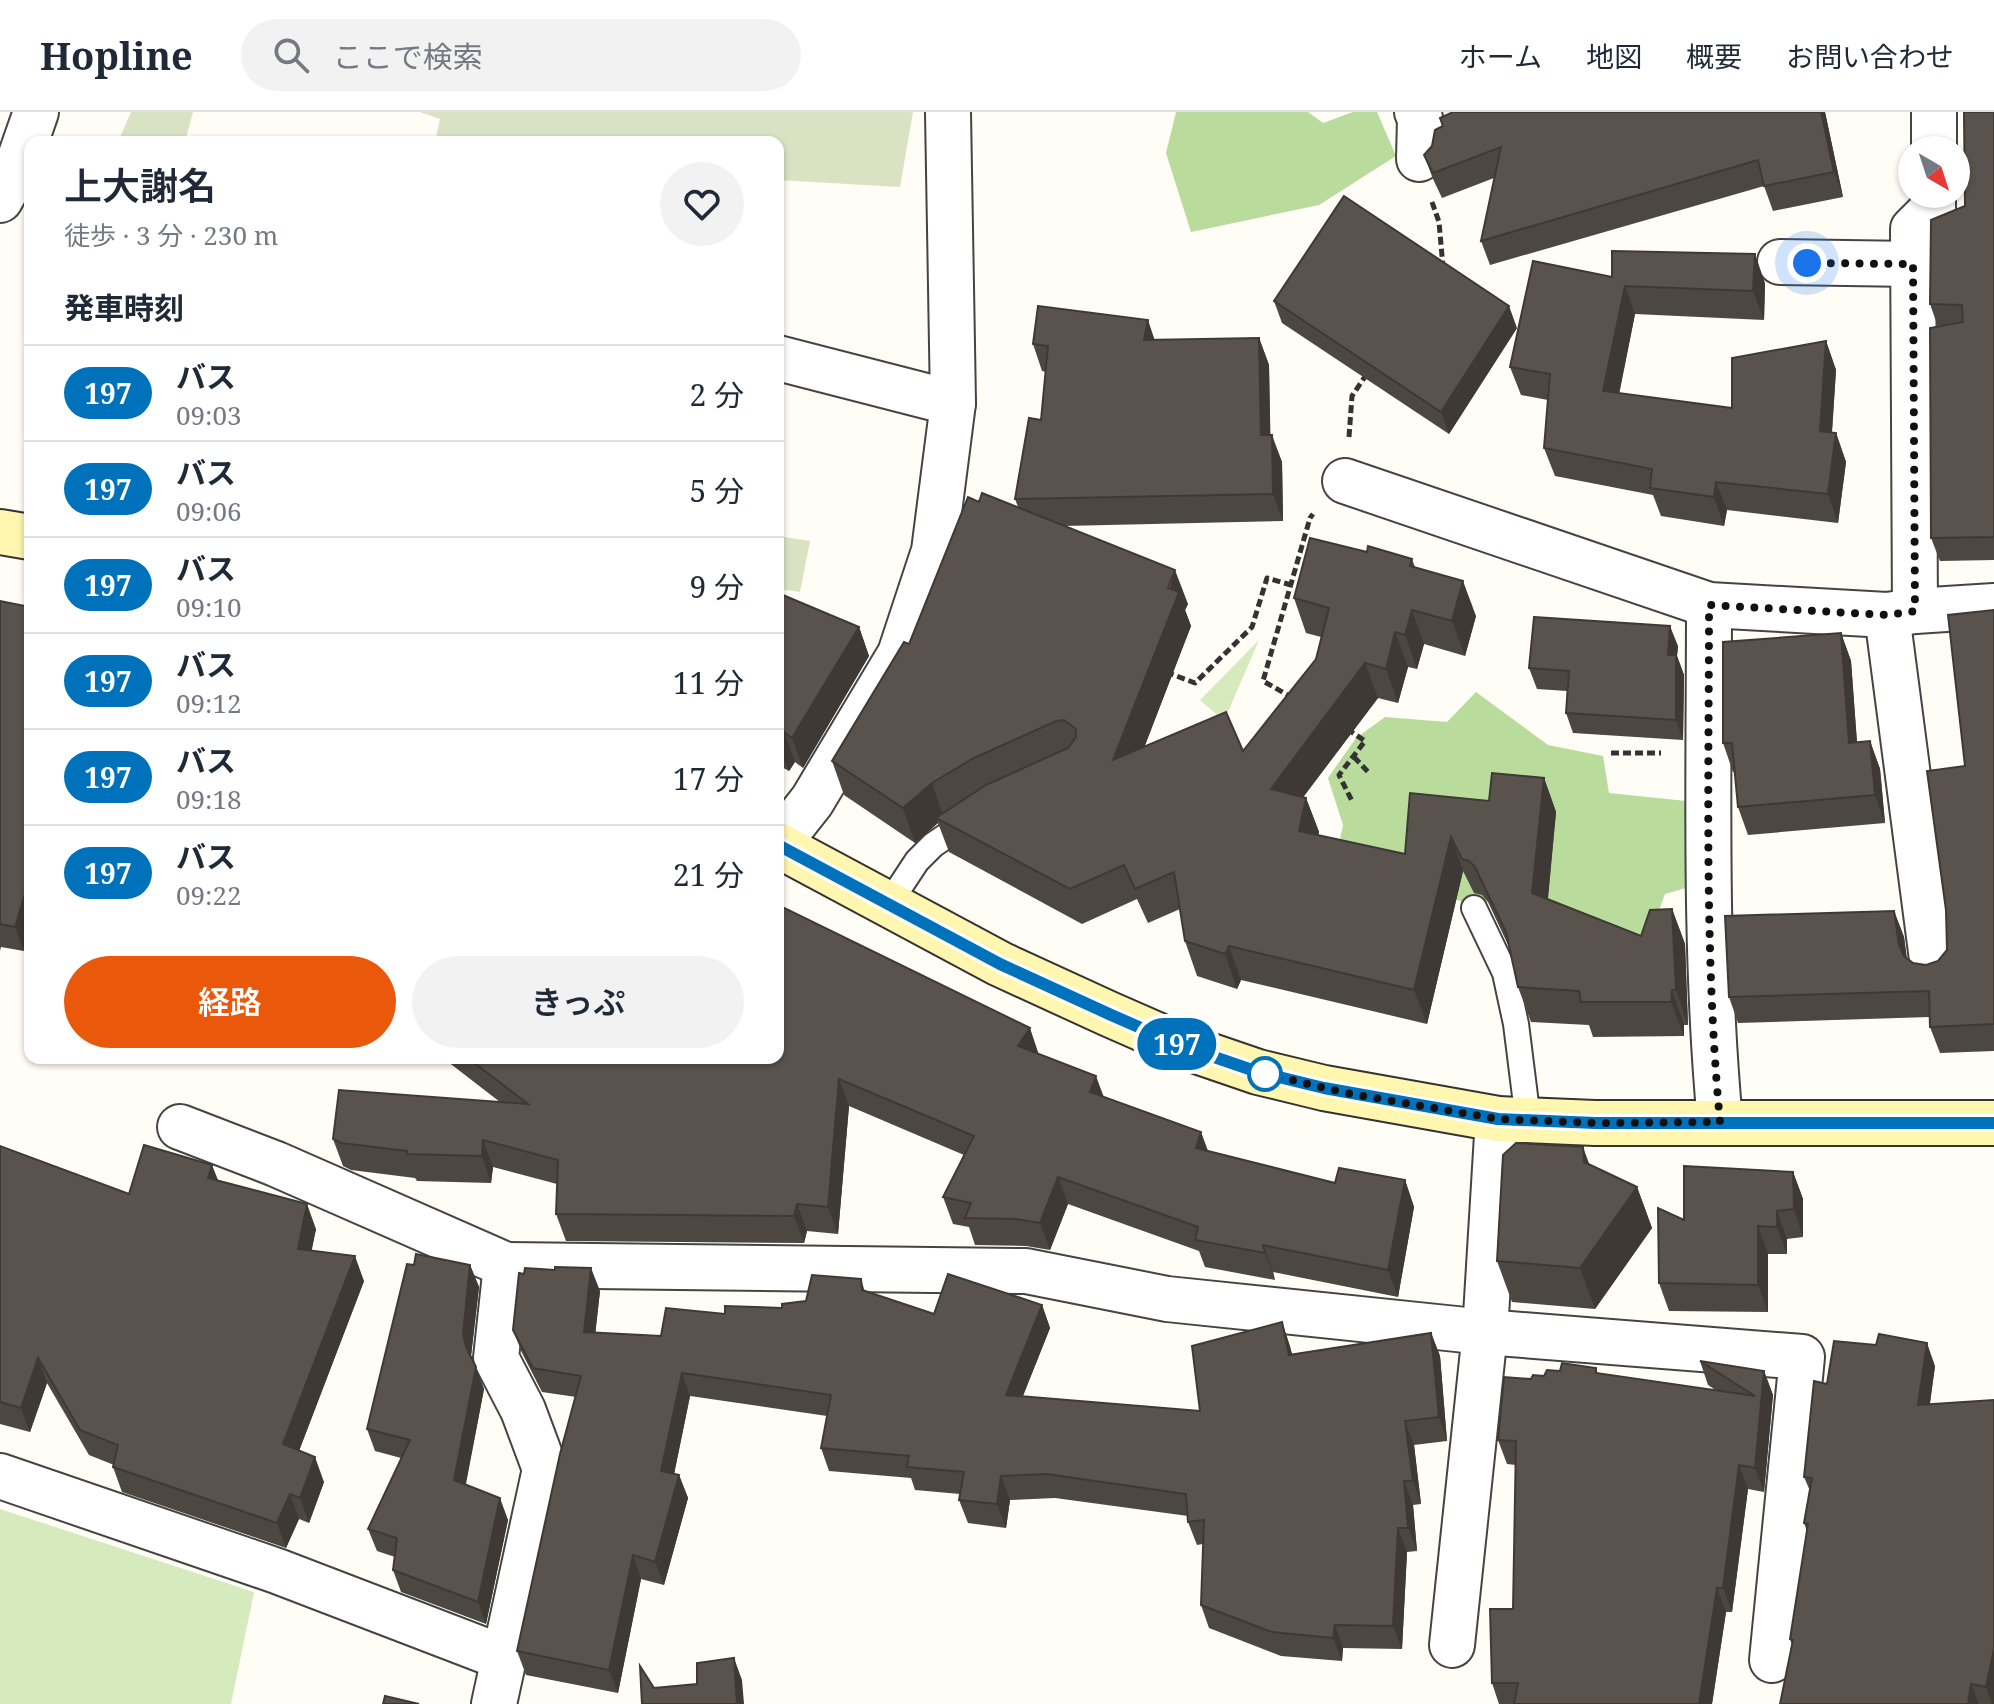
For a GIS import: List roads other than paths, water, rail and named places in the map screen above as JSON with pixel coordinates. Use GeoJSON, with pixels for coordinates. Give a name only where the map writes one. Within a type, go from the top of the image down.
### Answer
{"type":"FeatureCollection","features":[{"type":"Feature","properties":{"kind":"main road"},"geometry":{"type":"LineString","coordinates":[[0,532],[24,536]]}},
{"type":"Feature","properties":{"kind":"main road"},"geometry":{"type":"LineString","coordinates":[[784,848],[1000,964],[1182,1046],[1258,1072],[1324,1088],[1513,1119],[1609,1123],[1994,1123]]}},
{"type":"Feature","properties":{"kind":"street"},"geometry":{"type":"LineString","coordinates":[[28,136],[36,112]]}},
{"type":"Feature","properties":{"kind":"street"},"geometry":{"type":"LineString","coordinates":[[784,837],[812,801],[900,654],[934,551],[953,403],[948,112]]}},
{"type":"Feature","properties":{"kind":"street"},"geometry":{"type":"LineString","coordinates":[[1417,112],[1420,118],[1419,159]]}},
{"type":"Feature","properties":{"kind":"street"},"geometry":{"type":"LineString","coordinates":[[1934,112],[1934,136]]}},
{"type":"Feature","properties":{"kind":"street"},"geometry":{"type":"LineString","coordinates":[[0,200],[14,175],[24,146]]}},
{"type":"Feature","properties":{"kind":"street"},"geometry":{"type":"LineString","coordinates":[[1933,208],[1913,229],[1901,613],[1933,967]]}},
{"type":"Feature","properties":{"kind":"street"},"geometry":{"type":"LineString","coordinates":[[1780,262],[1913,264]]}},
{"type":"Feature","properties":{"kind":"street"},"geometry":{"type":"LineString","coordinates":[[784,360],[953,403]]}},
{"type":"Feature","properties":{"kind":"street"},"geometry":{"type":"LineString","coordinates":[[1345,481],[1709,605],[1901,613],[1994,606]]}},
{"type":"Feature","properties":{"kind":"street"},"geometry":{"type":"LineString","coordinates":[[1709,605],[1711,908],[1715,1071],[1720,1122]]}},
{"type":"Feature","properties":{"kind":"street"},"geometry":{"type":"LineString","coordinates":[[1452,1645],[1485,1332],[1513,1119]]}},
{"type":"Feature","properties":{"kind":"street"},"geometry":{"type":"LineString","coordinates":[[180,1127],[276,1164],[506,1265],[1026,1271],[1167,1299],[1485,1332],[1802,1357],[1772,1660]]}},
{"type":"Feature","properties":{"kind":"street"},"geometry":{"type":"LineString","coordinates":[[494,1704],[545,1469],[523,1410],[496,1358],[506,1265]]}},
{"type":"Feature","properties":{"kind":"street"},"geometry":{"type":"LineString","coordinates":[[0,1476],[277,1571],[504,1658]]}},
{"type":"Feature","properties":{"kind":"lane"},"geometry":{"type":"LineString","coordinates":[[888,905],[925,853],[986,808]]}},
{"type":"Feature","properties":{"kind":"lane"},"geometry":{"type":"LineString","coordinates":[[1474,908],[1505,973],[1516,1024],[1513,1119]]}}]}
